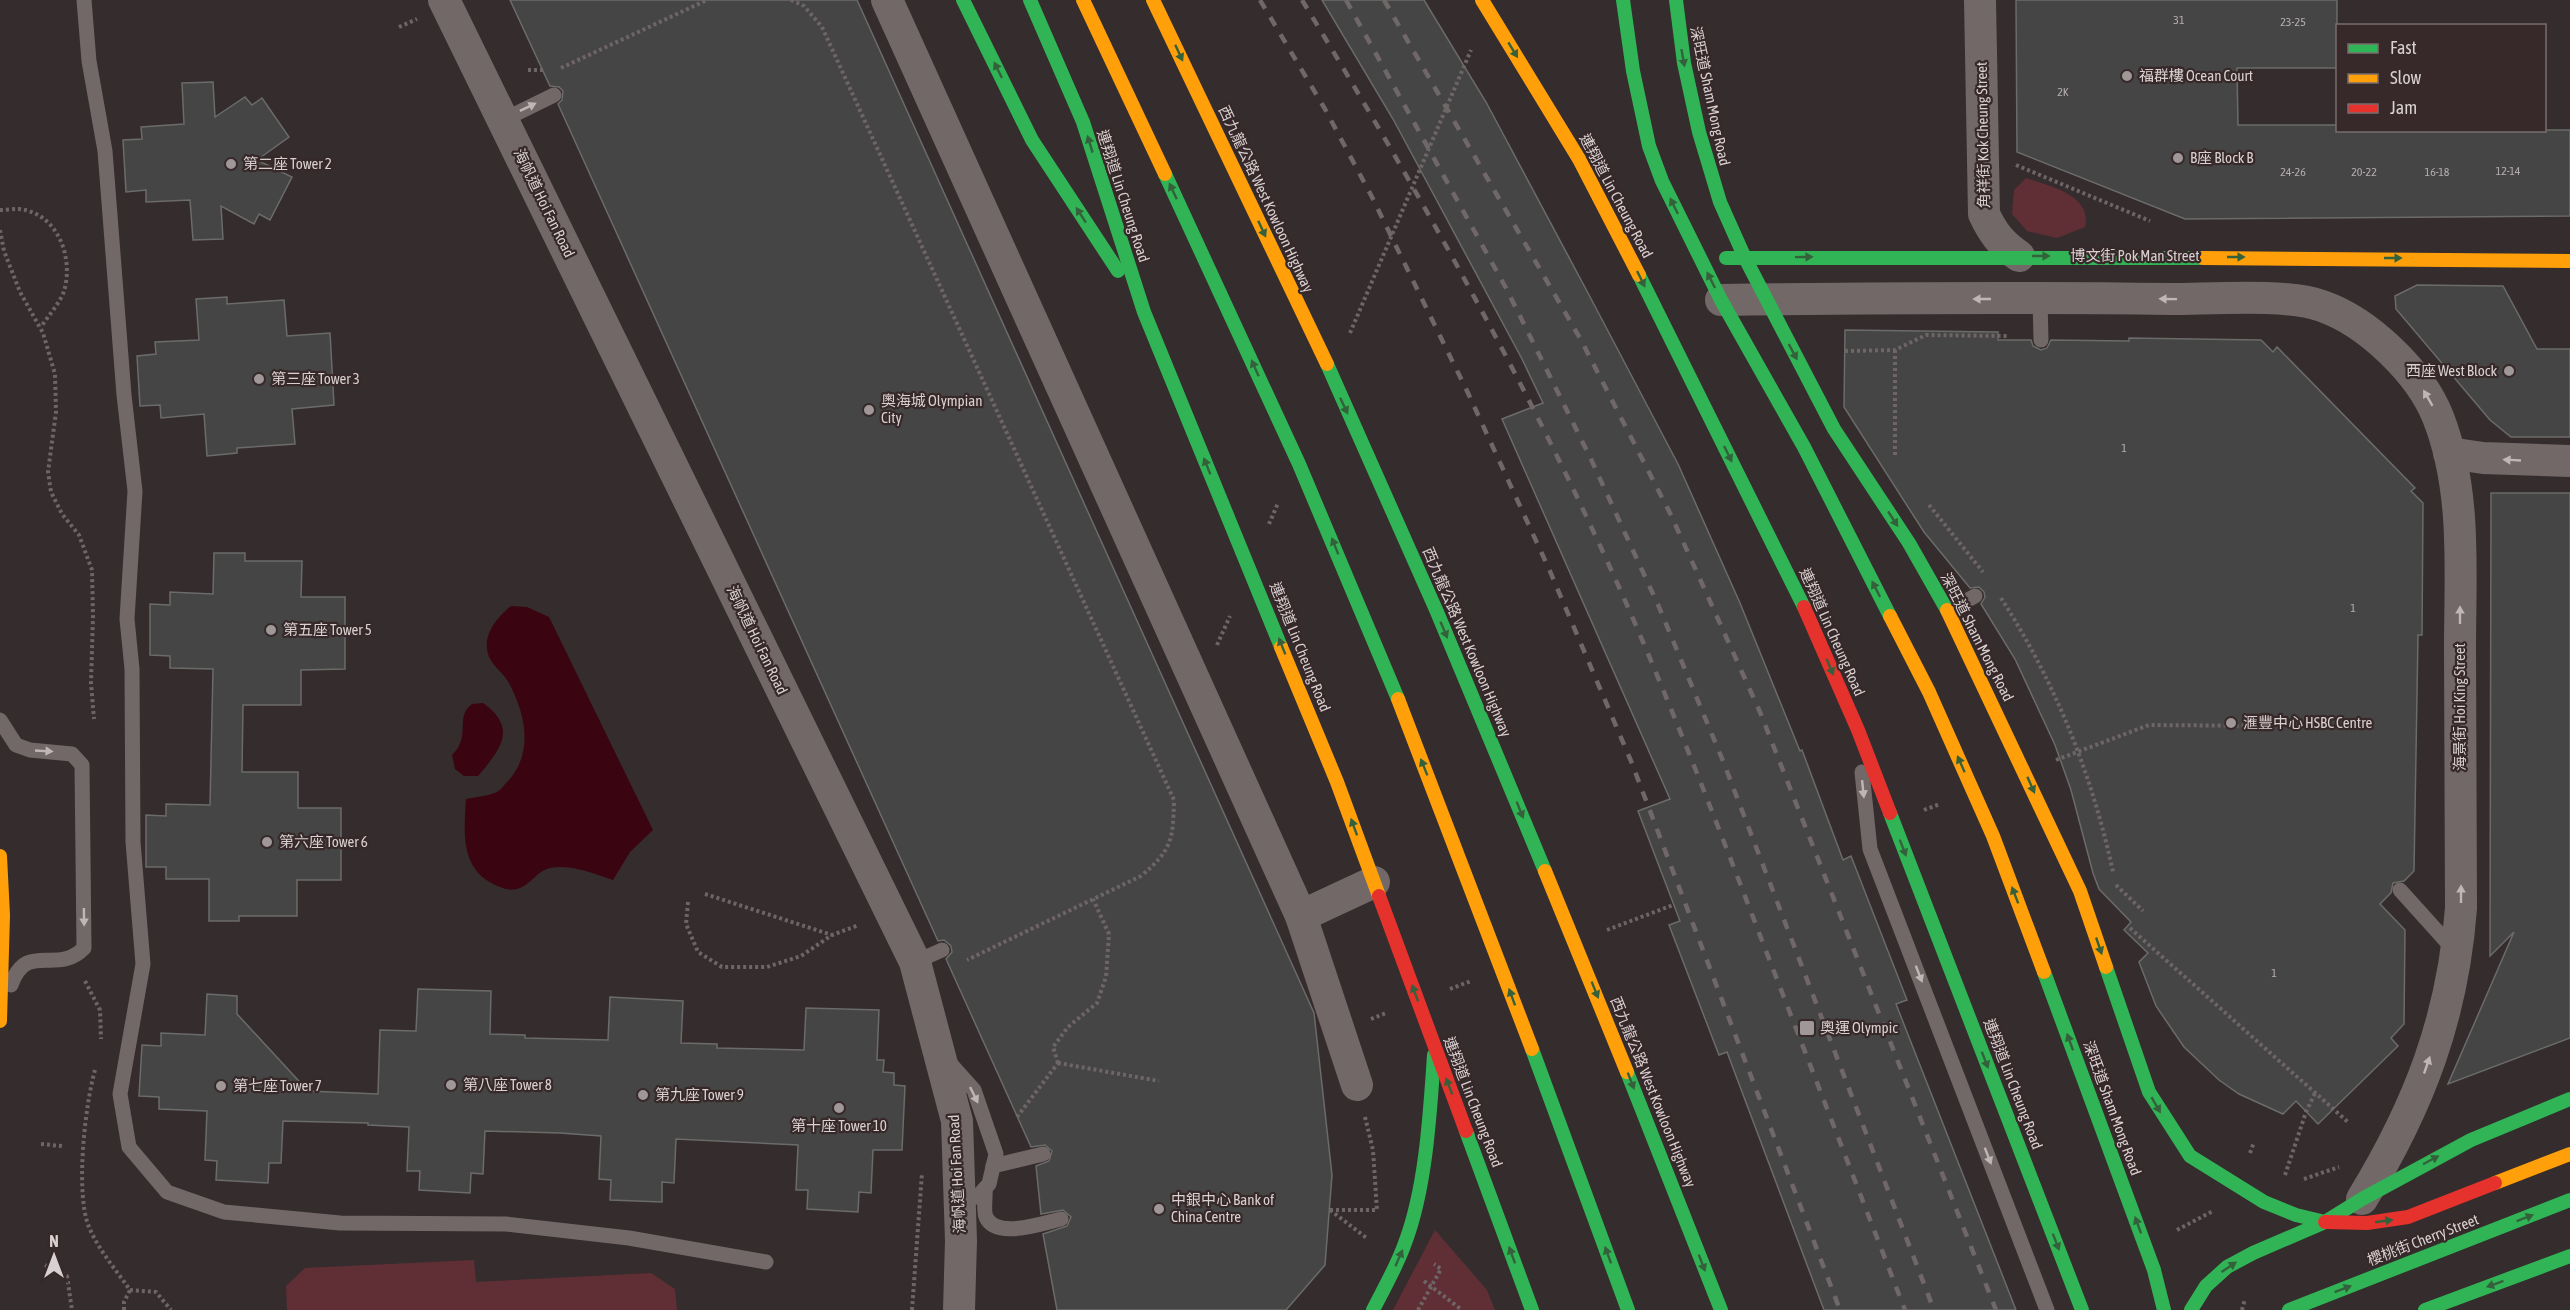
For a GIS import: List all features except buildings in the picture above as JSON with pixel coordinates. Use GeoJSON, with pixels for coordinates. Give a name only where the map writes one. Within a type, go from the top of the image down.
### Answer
{"type":"FeatureCollection","features":[{"type":"Feature","properties":{"kind":"main road"},"geometry":{"type":"LineString","coordinates":[[963,0],[1032,140],[1144,312]]}},
{"type":"Feature","properties":{"kind":"main road","name":"連翔道 Lin Cheung Road"},"geometry":{"type":"LineString","coordinates":[[1030,0],[1083,122],[1144,312],[1337,782],[1532,1310]]}},
{"type":"Feature","properties":{"kind":"main road"},"geometry":{"type":"LineString","coordinates":[[1083,0],[1220,290],[1328,530],[1446,821],[1628,1310]]}},
{"type":"Feature","properties":{"kind":"main road","name":"西九龍公路 West Kowloon Highway"},"geometry":{"type":"LineString","coordinates":[[1153,0],[1285,276],[1421,576],[1601,1005],[1721,1310]]}},
{"type":"Feature","properties":{"kind":"main road","name":"連翔道 Lin Cheung Road"},"geometry":{"type":"LineString","coordinates":[[1482,0],[1579,159],[1806,611],[1858,730],[2082,1310]]}},
{"type":"Feature","properties":{"kind":"main road","name":"深旺道 Sham Mong Road"},"geometry":{"type":"LineString","coordinates":[[1623,0],[1633,71],[1650,146],[1662,181],[1721,300],[1804,447],[1924,682],[1993,836],[2151,1260],[2164,1310]]}},
{"type":"Feature","properties":{"kind":"main road","name":"深旺道 Sham Mong Road"},"geometry":{"type":"LineString","coordinates":[[1676,0],[1684,63],[1708,166],[1745,258],[1834,429],[1916,540],[2079,891],[2149,1092],[2190,1156],[2264,1202],[2296,1215],[2325,1222]]}},
{"type":"Feature","properties":{"kind":"main road","name":"博文街 Pok Man Street"},"geometry":{"type":"LineString","coordinates":[[1700,259],[2019,256],[2570,261]]}},
{"type":"Feature","properties":{"kind":"main road"},"geometry":{"type":"LineString","coordinates":[[0,856],[3,915],[0,1021]]}},
{"type":"Feature","properties":{"kind":"main road"},"geometry":{"type":"LineString","coordinates":[[1373,1310],[1406,1244],[1413,1219],[1429,1129],[1435,1048]]}},
{"type":"Feature","properties":{"kind":"main road"},"geometry":{"type":"LineString","coordinates":[[2192,1310],[2206,1286],[2227,1267],[2253,1253],[2325,1222],[2362,1198],[2471,1140],[2570,1099]]}},
{"type":"Feature","properties":{"kind":"main road"},"geometry":{"type":"LineString","coordinates":[[2325,1222],[2367,1223],[2408,1217],[2570,1154]]}},
{"type":"Feature","properties":{"kind":"main road","name":"櫻桃街 Cherry Street"},"geometry":{"type":"LineString","coordinates":[[2289,1310],[2570,1200]]}},
{"type":"Feature","properties":{"kind":"main road"},"geometry":{"type":"LineString","coordinates":[[2425,1310],[2570,1257]]}},
{"type":"Feature","properties":{"kind":"street","name":"海帆道 Hoi Fan Road"},"geometry":{"type":"LineString","coordinates":[[444,0],[928,956],[938,1050],[957,1121],[973,1196],[958,1310]]}},
{"type":"Feature","properties":{"kind":"street"},"geometry":{"type":"LineString","coordinates":[[886,0],[1301,916],[1357,1086]]}},
{"type":"Feature","properties":{"kind":"street","name":"角祥街 Kok Cheung Street"},"geometry":{"type":"LineString","coordinates":[[1980,0],[1984,214],[1993,233],[2019,256]]}},
{"type":"Feature","properties":{"kind":"street"},"geometry":{"type":"LineString","coordinates":[[1721,300],[2040,298]]}},
{"type":"Feature","properties":{"kind":"street","name":"海景街 Hoi King Street"},"geometry":{"type":"LineString","coordinates":[[2040,298],[2269,300],[2320,305],[2346,317],[2403,363],[2424,391],[2438,416],[2449,453],[2460,518],[2461,908],[2457,953],[2446,1012],[2422,1081],[2385,1161],[2362,1198]]}},
{"type":"Feature","properties":{"kind":"street"},"geometry":{"type":"LineString","coordinates":[[2449,453],[2484,458],[2570,461]]}},
{"type":"Feature","properties":{"kind":"street"},"geometry":{"type":"LineString","coordinates":[[1301,916],[1374,882]]}},
{"type":"Feature","properties":{"kind":"lane"},"geometry":{"type":"LineString","coordinates":[[84,0],[89,61],[106,162],[124,395],[135,491],[127,619],[132,669],[133,842],[143,964],[120,1094],[129,1147],[167,1192],[224,1212],[340,1224],[506,1224],[629,1238],[766,1262]]}},
{"type":"Feature","properties":{"kind":"lane"},"geometry":{"type":"LineString","coordinates":[[503,120],[554,95]]}},
{"type":"Feature","properties":{"kind":"lane"},"geometry":{"type":"LineString","coordinates":[[2040,298],[2041,340]]}},
{"type":"Feature","properties":{"kind":"lane"},"geometry":{"type":"LineString","coordinates":[[1948,611],[1976,596]]}},
{"type":"Feature","properties":{"kind":"lane"},"geometry":{"type":"LineString","coordinates":[[0,720],[16,745],[30,750],[72,754],[82,765],[84,948],[77,956],[62,961],[27,962],[16,969],[0,1014]]}},
{"type":"Feature","properties":{"kind":"lane"},"geometry":{"type":"LineString","coordinates":[[1858,730],[1870,849],[2047,1310]]}},
{"type":"Feature","properties":{"kind":"lane"},"geometry":{"type":"LineString","coordinates":[[2400,890],[2457,953]]}},
{"type":"Feature","properties":{"kind":"lane"},"geometry":{"type":"LineString","coordinates":[[938,1050],[974,1090],[996,1154],[989,1184],[973,1196],[986,1216],[994,1226],[1008,1230],[1061,1219]]}},
{"type":"Feature","properties":{"kind":"lane"},"geometry":{"type":"LineString","coordinates":[[993,1166],[1043,1155]]}},
{"type":"Feature","properties":{"kind":"path"},"geometry":{"type":"LineString","coordinates":[[558,69],[707,0]]}},
{"type":"Feature","properties":{"kind":"path"},"geometry":{"type":"LineString","coordinates":[[791,0],[804,6],[822,27],[1174,800],[1170,843],[1161,860],[1142,876],[966,960]]}},
{"type":"Feature","properties":{"kind":"path"},"geometry":{"type":"LineString","coordinates":[[528,70],[552,70]]}},
{"type":"Feature","properties":{"kind":"path"},"geometry":{"type":"LineString","coordinates":[[2015,164],[2160,225]]}},
{"type":"Feature","properties":{"kind":"path"},"geometry":{"type":"LineString","coordinates":[[0,210],[21,209],[46,220],[62,242],[68,262],[63,293],[41,327]]}},
{"type":"Feature","properties":{"kind":"path"},"geometry":{"type":"LineString","coordinates":[[0,230],[4,251],[20,292],[43,333],[55,374],[56,412],[50,454],[51,492],[62,514],[80,535],[92,570],[91,683],[94,718]]}},
{"type":"Feature","properties":{"kind":"path"},"geometry":{"type":"LineString","coordinates":[[1845,351],[1895,350],[1926,335],[2009,336]]}},
{"type":"Feature","properties":{"kind":"path"},"geometry":{"type":"LineString","coordinates":[[1895,350],[1895,457]]}},
{"type":"Feature","properties":{"kind":"path"},"geometry":{"type":"LineString","coordinates":[[1926,502],[1988,579]]}},
{"type":"Feature","properties":{"kind":"path"},"geometry":{"type":"LineString","coordinates":[[1998,594],[2031,648],[2079,751],[2093,794],[2115,884],[2143,911]]}},
{"type":"Feature","properties":{"kind":"path"},"geometry":{"type":"LineString","coordinates":[[2060,758],[2149,725],[2282,726]]}},
{"type":"Feature","properties":{"kind":"path"},"geometry":{"type":"LineString","coordinates":[[705,894],[832,935]]}},
{"type":"Feature","properties":{"kind":"path"},"geometry":{"type":"LineString","coordinates":[[1058,1064],[1053,1047],[1068,1027],[1097,1003],[1106,977],[1109,934],[1093,899]]}},
{"type":"Feature","properties":{"kind":"path"},"geometry":{"type":"LineString","coordinates":[[688,902],[686,924],[698,952],[722,967],[767,967],[801,956],[832,935],[860,924]]}},
{"type":"Feature","properties":{"kind":"path"},"geometry":{"type":"LineString","coordinates":[[2128,926],[2349,1123]]}},
{"type":"Feature","properties":{"kind":"path"},"geometry":{"type":"LineString","coordinates":[[85,981],[100,1010],[101,1048]]}},
{"type":"Feature","properties":{"kind":"path"},"geometry":{"type":"LineString","coordinates":[[1058,1064],[1159,1081]]}},
{"type":"Feature","properties":{"kind":"path"},"geometry":{"type":"LineString","coordinates":[[1017,1117],[1058,1064]]}},
{"type":"Feature","properties":{"kind":"path"},"geometry":{"type":"LineString","coordinates":[[96,1068],[88,1097],[82,1185],[88,1226],[130,1290]]}},
{"type":"Feature","properties":{"kind":"path"},"geometry":{"type":"LineString","coordinates":[[1357,1086],[1373,1150],[1377,1210],[1375,1221]]}},
{"type":"Feature","properties":{"kind":"path"},"geometry":{"type":"LineString","coordinates":[[2306,1112],[2315,1093]]}},
{"type":"Feature","properties":{"kind":"path"},"geometry":{"type":"LineString","coordinates":[[2249,1154],[2254,1142]]}},
{"type":"Feature","properties":{"kind":"path"},"geometry":{"type":"LineString","coordinates":[[41,1144],[62,1146]]}},
{"type":"Feature","properties":{"kind":"path"},"geometry":{"type":"LineString","coordinates":[[912,1310],[922,1169]]}},
{"type":"Feature","properties":{"kind":"path"},"geometry":{"type":"LineString","coordinates":[[2169,1235],[2223,1206]]}},
{"type":"Feature","properties":{"kind":"path"},"geometry":{"type":"LineString","coordinates":[[1330,1210],[1377,1210]]}},
{"type":"Feature","properties":{"kind":"path"},"geometry":{"type":"LineString","coordinates":[[45,1264],[67,1276],[72,1310]]}},
{"type":"Feature","properties":{"kind":"path"},"geometry":{"type":"LineString","coordinates":[[124,1310],[124,1302],[130,1290]]}},
{"type":"Feature","properties":{"kind":"path"},"geometry":{"type":"LineString","coordinates":[[130,1290],[156,1293],[171,1310]]}},
{"type":"Feature","properties":{"kind":"shaded area"},"geometry":{"type":"Polygon","coordinates":[[[2026,178],[2057,189],[2076,200],[2086,216],[2085,227],[2057,238],[2027,231],[2012,214],[2014,190],[2026,178]]]}},
{"type":"Feature","properties":{"kind":"shaded area"},"geometry":{"type":"Polygon","coordinates":[[[511,606],[527,607],[549,617],[653,830],[630,852],[613,880],[582,870],[558,867],[545,870],[524,886],[509,890],[482,877],[469,858],[465,836],[466,799],[500,790],[516,771],[524,747],[520,708],[506,678],[490,659],[487,649],[491,630],[511,606]]]}},
{"type":"Feature","properties":{"kind":"shaded area"},"geometry":{"type":"Polygon","coordinates":[[[483,703],[494,712],[500,721],[503,730],[502,739],[499,748],[478,776],[464,776],[455,769],[452,755],[461,741],[464,715],[467,709],[472,704],[483,703]]]}},
{"type":"Feature","properties":{"kind":"shaded area"},"geometry":{"type":"Polygon","coordinates":[[[1435,1230],[1487,1290],[1495,1310],[1393,1310],[1435,1230]]]}},
{"type":"Feature","properties":{"kind":"shaded area"},"geometry":{"type":"Polygon","coordinates":[[[474,1260],[476,1282],[651,1273],[675,1289],[677,1310],[287,1310],[286,1286],[305,1268],[474,1260]]]}},
{"type":"Feature","properties":{"kind":"railway"},"geometry":{"type":"LineString","coordinates":[[1260,0],[1325,109],[1372,197],[1468,393],[1549,569],[1631,761],[1840,1310]]}},
{"type":"Feature","properties":{"kind":"railway"},"geometry":{"type":"LineString","coordinates":[[1302,0],[1436,228],[1520,383],[1598,541],[1651,660],[1699,778],[1905,1310]]}},
{"type":"Feature","properties":{"kind":"railway"},"geometry":{"type":"LineString","coordinates":[[1346,0],[1506,288],[1590,457],[1659,607],[1723,761],[1934,1310]]}},
{"type":"Feature","properties":{"kind":"railway"},"geometry":{"type":"LineString","coordinates":[[1384,0],[1581,340],[1671,515],[1760,712],[1996,1310]]}},
{"type":"Feature","properties":{"kind":"traffic: fast"},"geometry":{"type":"LineString","coordinates":[[963,0],[1032,140],[1118,271]]}},
{"type":"Feature","properties":{"kind":"traffic: fast"},"geometry":{"type":"LineString","coordinates":[[1030,0],[1083,122],[1144,312],[1281,647]]}},
{"type":"Feature","properties":{"kind":"traffic: fast"},"geometry":{"type":"LineString","coordinates":[[1623,0],[1633,71],[1649,146],[1662,181],[1721,300],[1804,447],[1890,616]]}},
{"type":"Feature","properties":{"kind":"traffic: fast"},"geometry":{"type":"LineString","coordinates":[[1676,0],[1684,63],[1699,132],[1720,202],[1745,258],[1834,429],[1909,543],[1947,610]]}},
{"type":"Feature","properties":{"kind":"traffic: fast"},"geometry":{"type":"LineString","coordinates":[[1165,174],[1299,464],[1398,699]]}},
{"type":"Feature","properties":{"kind":"traffic: fast"},"geometry":{"type":"LineString","coordinates":[[1726,258],[2203,258]]}},
{"type":"Feature","properties":{"kind":"traffic: fast"},"geometry":{"type":"LineString","coordinates":[[1639,275],[1804,607]]}},
{"type":"Feature","properties":{"kind":"traffic: fast"},"geometry":{"type":"LineString","coordinates":[[1327,364],[1437,612],[1545,871]]}},
{"type":"Feature","properties":{"kind":"traffic: fast"},"geometry":{"type":"LineString","coordinates":[[1890,813],[2082,1310]]}},
{"type":"Feature","properties":{"kind":"traffic: fast"},"geometry":{"type":"LineString","coordinates":[[2106,967],[2149,1092],[2190,1156],[2264,1202],[2296,1215],[2325,1222]]}},
{"type":"Feature","properties":{"kind":"traffic: fast"},"geometry":{"type":"LineString","coordinates":[[2044,972],[2154,1270],[2164,1310]]}},
{"type":"Feature","properties":{"kind":"traffic: fast"},"geometry":{"type":"LineString","coordinates":[[1532,1049],[1628,1310]]}},
{"type":"Feature","properties":{"kind":"traffic: fast"},"geometry":{"type":"LineString","coordinates":[[1373,1310],[1402,1252],[1418,1199],[1426,1150],[1434,1055]]}},
{"type":"Feature","properties":{"kind":"traffic: fast"},"geometry":{"type":"LineString","coordinates":[[1627,1072],[1721,1310]]}},
{"type":"Feature","properties":{"kind":"traffic: fast"},"geometry":{"type":"LineString","coordinates":[[2191,1310],[2206,1286],[2227,1267],[2253,1253],[2325,1222],[2362,1199],[2471,1140],[2570,1099]]}},
{"type":"Feature","properties":{"kind":"traffic: fast"},"geometry":{"type":"LineString","coordinates":[[1466,1131],[1532,1310]]}},
{"type":"Feature","properties":{"kind":"traffic: fast"},"geometry":{"type":"LineString","coordinates":[[2289,1310],[2570,1200]]}},
{"type":"Feature","properties":{"kind":"traffic: fast"},"geometry":{"type":"LineString","coordinates":[[2425,1310],[2570,1256]]}},
{"type":"Feature","properties":{"kind":"traffic: slow"},"geometry":{"type":"LineString","coordinates":[[1083,0],[1165,174]]}},
{"type":"Feature","properties":{"kind":"traffic: slow"},"geometry":{"type":"LineString","coordinates":[[1153,0],[1327,364]]}},
{"type":"Feature","properties":{"kind":"traffic: slow"},"geometry":{"type":"LineString","coordinates":[[1482,0],[1579,159],[1639,275]]}},
{"type":"Feature","properties":{"kind":"traffic: slow"},"geometry":{"type":"LineString","coordinates":[[2203,258],[2570,261]]}},
{"type":"Feature","properties":{"kind":"traffic: slow"},"geometry":{"type":"LineString","coordinates":[[1947,610],[2080,891],[2106,967]]}},
{"type":"Feature","properties":{"kind":"traffic: slow"},"geometry":{"type":"LineString","coordinates":[[1890,616],[1929,692],[1993,836],[2044,972]]}},
{"type":"Feature","properties":{"kind":"traffic: slow"},"geometry":{"type":"LineString","coordinates":[[1281,647],[1337,782],[1379,896]]}},
{"type":"Feature","properties":{"kind":"traffic: slow"},"geometry":{"type":"LineString","coordinates":[[1398,699],[1532,1049]]}},
{"type":"Feature","properties":{"kind":"traffic: slow"},"geometry":{"type":"LineString","coordinates":[[0,856],[3,915],[0,1021]]}},
{"type":"Feature","properties":{"kind":"traffic: slow"},"geometry":{"type":"LineString","coordinates":[[1545,871],[1627,1072]]}},
{"type":"Feature","properties":{"kind":"traffic: slow"},"geometry":{"type":"LineString","coordinates":[[2495,1183],[2570,1154]]}},
{"type":"Feature","properties":{"kind":"traffic: jam"},"geometry":{"type":"LineString","coordinates":[[1804,607],[1858,730],[1890,813]]}},
{"type":"Feature","properties":{"kind":"traffic: jam"},"geometry":{"type":"LineString","coordinates":[[1379,896],[1466,1131]]}},
{"type":"Feature","properties":{"kind":"traffic: jam"},"geometry":{"type":"LineString","coordinates":[[2325,1222],[2367,1223],[2408,1217],[2495,1183]]}},
{"type":"Feature","properties":{"kind":"place","name":"福群樓 Ocean Court"},"geometry":{"type":"Point","coordinates":[2127,76]}},
{"type":"Feature","properties":{"kind":"place","name":"B座 Block B"},"geometry":{"type":"Point","coordinates":[2178,158]}},
{"type":"Feature","properties":{"kind":"place","name":"第二座 Tower 2"},"geometry":{"type":"Point","coordinates":[231,164]}},
{"type":"Feature","properties":{"kind":"place","name":"西座 West Block"},"geometry":{"type":"Point","coordinates":[2509,371]}},
{"type":"Feature","properties":{"kind":"place","name":"第三座 Tower 3"},"geometry":{"type":"Point","coordinates":[259,379]}},
{"type":"Feature","properties":{"kind":"place","name":"奧海城 Olympian City"},"geometry":{"type":"Point","coordinates":[869,410]}},
{"type":"Feature","properties":{"kind":"place","name":"第五座 Tower 5"},"geometry":{"type":"Point","coordinates":[271,630]}},
{"type":"Feature","properties":{"kind":"place","name":"滙豐中心 HSBC Centre"},"geometry":{"type":"Point","coordinates":[2231,723]}},
{"type":"Feature","properties":{"kind":"place","name":"第六座 Tower 6"},"geometry":{"type":"Point","coordinates":[267,842]}},
{"type":"Feature","properties":{"kind":"place","name":"奧運 Olympic"},"geometry":{"type":"Point","coordinates":[1807,1028]}},
{"type":"Feature","properties":{"kind":"place","name":"第八座 Tower 8"},"geometry":{"type":"Point","coordinates":[451,1085]}},
{"type":"Feature","properties":{"kind":"place","name":"第七座 Tower 7"},"geometry":{"type":"Point","coordinates":[221,1086]}},
{"type":"Feature","properties":{"kind":"place","name":"第九座 Tower 9"},"geometry":{"type":"Point","coordinates":[643,1095]}},
{"type":"Feature","properties":{"kind":"place","name":"第十座 Tower 10"},"geometry":{"type":"Point","coordinates":[839,1108]}},
{"type":"Feature","properties":{"kind":"place","name":"中銀中心 Bank of China Centre"},"geometry":{"type":"Point","coordinates":[1159,1209]}}]}
